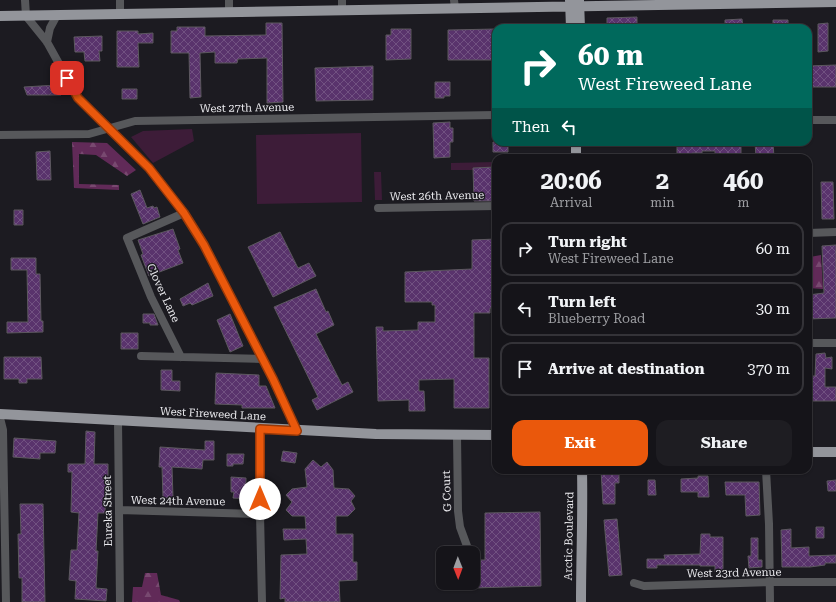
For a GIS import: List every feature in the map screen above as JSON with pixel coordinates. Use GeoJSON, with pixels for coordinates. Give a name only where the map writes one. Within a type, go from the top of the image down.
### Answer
{"type":"FeatureCollection","features":[{"type":"Feature","properties":{"kind":"main road"},"geometry":{"type":"LineString","coordinates":[[0,16],[229,12],[342,5],[836,2]]}},
{"type":"Feature","properties":{"kind":"main road"},"geometry":{"type":"LineString","coordinates":[[572,24],[575,3]]}},
{"type":"Feature","properties":{"kind":"main road"},"geometry":{"type":"LineString","coordinates":[[575,3],[579,24]]}},
{"type":"Feature","properties":{"kind":"main road","name":"West Fireweed Lane"},"geometry":{"type":"LineString","coordinates":[[0,414],[297,431],[376,434],[492,435]]}},
{"type":"Feature","properties":{"kind":"main road"},"geometry":{"type":"LineString","coordinates":[[812,452],[836,452]]}},
{"type":"Feature","properties":{"kind":"main road","name":"Arctic Boulevard"},"geometry":{"type":"LineString","coordinates":[[581,602],[583,515],[582,474]]}},
{"type":"Feature","properties":{"kind":"street"},"geometry":{"type":"LineString","coordinates":[[25,0],[26,16],[47,42],[78,98],[149,168],[184,213],[202,241],[263,359],[297,431]]}},
{"type":"Feature","properties":{"kind":"street"},"geometry":{"type":"LineString","coordinates":[[120,0],[120,14]]}},
{"type":"Feature","properties":{"kind":"street"},"geometry":{"type":"LineString","coordinates":[[229,0],[229,12]]}},
{"type":"Feature","properties":{"kind":"street"},"geometry":{"type":"LineString","coordinates":[[47,42],[50,28],[57,15]]}},
{"type":"Feature","properties":{"kind":"street","name":"West 27th Avenue"},"geometry":{"type":"LineString","coordinates":[[0,135],[89,134],[135,121],[492,115]]}},
{"type":"Feature","properties":{"kind":"street"},"geometry":{"type":"LineString","coordinates":[[812,120],[836,120]]}},
{"type":"Feature","properties":{"kind":"street","name":"West 26th Avenue"},"geometry":{"type":"LineString","coordinates":[[378,208],[492,206]]}},
{"type":"Feature","properties":{"kind":"street","name":"Clover Lane"},"geometry":{"type":"LineString","coordinates":[[181,357],[152,297],[127,238],[184,213]]}},
{"type":"Feature","properties":{"kind":"street"},"geometry":{"type":"LineString","coordinates":[[812,232],[836,232]]}},
{"type":"Feature","properties":{"kind":"street"},"geometry":{"type":"LineString","coordinates":[[812,343],[836,343]]}},
{"type":"Feature","properties":{"kind":"street"},"geometry":{"type":"LineString","coordinates":[[141,356],[263,359]]}},
{"type":"Feature","properties":{"kind":"street"},"geometry":{"type":"LineString","coordinates":[[0,418],[3,430],[6,602]]}},
{"type":"Feature","properties":{"kind":"street","name":"Eureka Street"},"geometry":{"type":"LineString","coordinates":[[118,420],[120,602]]}},
{"type":"Feature","properties":{"kind":"street"},"geometry":{"type":"LineString","coordinates":[[260,429],[262,602]]}},
{"type":"Feature","properties":{"kind":"street","name":"G Court"},"geometry":{"type":"LineString","coordinates":[[457,435],[458,510],[460,527],[468,546]]}},
{"type":"Feature","properties":{"kind":"street"},"geometry":{"type":"LineString","coordinates":[[766,474],[769,524],[770,602]]}},
{"type":"Feature","properties":{"kind":"street","name":"West 24th Avenue"},"geometry":{"type":"LineString","coordinates":[[119,510],[260,514]]}},
{"type":"Feature","properties":{"kind":"street","name":"West 23rd Avenue"},"geometry":{"type":"LineString","coordinates":[[634,583],[644,586],[770,582],[836,582]]}},
{"type":"Feature","properties":{"kind":"shaded area"},"geometry":{"type":"Polygon","coordinates":[[[192,129],[194,141],[153,163],[131,137],[143,131],[192,129]]]}},
{"type":"Feature","properties":{"kind":"shaded area"},"geometry":{"type":"Polygon","coordinates":[[[361,133],[362,202],[257,204],[256,135],[361,133]]]}},
{"type":"Feature","properties":{"kind":"shaded area"},"geometry":{"type":"Polygon","coordinates":[[[492,162],[492,167],[473,168],[473,170],[451,170],[451,163],[492,162]]]}},
{"type":"Feature","properties":{"kind":"shaded area"},"geometry":{"type":"Polygon","coordinates":[[[374,172],[381,172],[382,200],[375,200],[374,172]]]}},
{"type":"Feature","properties":{"kind":"green space"},"geometry":{"type":"Polygon","coordinates":[[[72,142],[107,143],[136,170],[127,176],[96,155],[79,154],[79,184],[119,185],[119,190],[74,188],[72,142]]]}},
{"type":"Feature","properties":{"kind":"green space"},"geometry":{"type":"Polygon","coordinates":[[[821,255],[823,289],[812,288],[812,257],[821,255]]]}},
{"type":"Feature","properties":{"kind":"green space"},"geometry":{"type":"Polygon","coordinates":[[[145,573],[157,573],[161,595],[179,600],[180,602],[132,602],[133,587],[142,587],[145,573]]]}},
{"type":"Feature","properties":{"kind":"building"},"geometry":{"type":"Polygon","coordinates":[[[637,17],[637,24],[607,24],[607,18],[637,17]]]}},
{"type":"Feature","properties":{"kind":"building"},"geometry":{"type":"Polygon","coordinates":[[[742,19],[743,24],[725,24],[725,20],[742,19]]]}},
{"type":"Feature","properties":{"kind":"building"},"geometry":{"type":"Polygon","coordinates":[[[773,20],[788,20],[788,24],[773,24],[773,20]]]}},
{"type":"Feature","properties":{"kind":"building"},"geometry":{"type":"Polygon","coordinates":[[[266,23],[282,23],[283,102],[267,103],[267,58],[238,59],[237,63],[215,63],[215,52],[200,53],[201,97],[190,98],[189,53],[171,53],[171,31],[177,31],[177,27],[205,27],[205,36],[266,35],[266,23]]]}},
{"type":"Feature","properties":{"kind":"building"},"geometry":{"type":"Polygon","coordinates":[[[828,23],[828,51],[818,52],[818,24],[828,23]]]}},
{"type":"Feature","properties":{"kind":"building"},"geometry":{"type":"Polygon","coordinates":[[[391,29],[411,29],[411,59],[386,60],[386,35],[391,35],[391,29]]]}},
{"type":"Feature","properties":{"kind":"building"},"geometry":{"type":"Polygon","coordinates":[[[492,29],[492,60],[448,60],[448,30],[492,29]]]}},
{"type":"Feature","properties":{"kind":"building"},"geometry":{"type":"Polygon","coordinates":[[[117,31],[138,31],[138,34],[153,33],[153,43],[138,43],[139,67],[117,67],[117,31]]]}},
{"type":"Feature","properties":{"kind":"building"},"geometry":{"type":"Polygon","coordinates":[[[102,36],[102,51],[99,51],[100,61],[85,61],[84,52],[75,52],[74,37],[102,36]]]}},
{"type":"Feature","properties":{"kind":"building"},"geometry":{"type":"Polygon","coordinates":[[[836,65],[836,87],[812,87],[812,66],[836,65]]]}},
{"type":"Feature","properties":{"kind":"building"},"geometry":{"type":"Polygon","coordinates":[[[373,66],[373,100],[316,101],[315,68],[373,66]]]}},
{"type":"Feature","properties":{"kind":"building"},"geometry":{"type":"Polygon","coordinates":[[[435,82],[450,82],[450,96],[435,98],[435,82]]]}},
{"type":"Feature","properties":{"kind":"building"},"geometry":{"type":"Polygon","coordinates":[[[57,85],[61,95],[27,95],[24,87],[57,85]]]}},
{"type":"Feature","properties":{"kind":"building"},"geometry":{"type":"Polygon","coordinates":[[[122,89],[137,89],[137,99],[122,99],[122,89]]]}},
{"type":"Feature","properties":{"kind":"building"},"geometry":{"type":"Polygon","coordinates":[[[450,122],[450,128],[453,128],[453,142],[450,142],[450,157],[434,158],[433,123],[450,122]]]}},
{"type":"Feature","properties":{"kind":"building"},"geometry":{"type":"Polygon","coordinates":[[[493,146],[508,146],[508,152],[493,152],[493,146]]]}},
{"type":"Feature","properties":{"kind":"building"},"geometry":{"type":"Polygon","coordinates":[[[677,146],[741,146],[741,154],[715,154],[715,151],[702,151],[702,153],[677,154],[677,146]]]}},
{"type":"Feature","properties":{"kind":"building"},"geometry":{"type":"Polygon","coordinates":[[[755,146],[773,146],[774,154],[756,154],[755,146]]]}},
{"type":"Feature","properties":{"kind":"building"},"geometry":{"type":"Polygon","coordinates":[[[50,151],[51,180],[37,180],[36,152],[50,151]]]}},
{"type":"Feature","properties":{"kind":"building"},"geometry":{"type":"Polygon","coordinates":[[[492,167],[492,201],[474,201],[473,168],[492,167]]]}},
{"type":"Feature","properties":{"kind":"building"},"geometry":{"type":"Polygon","coordinates":[[[821,182],[833,182],[834,219],[822,219],[821,182]]]}},
{"type":"Feature","properties":{"kind":"building"},"geometry":{"type":"Polygon","coordinates":[[[140,190],[147,208],[153,206],[154,208],[157,207],[160,217],[143,224],[131,194],[140,190]]]}},
{"type":"Feature","properties":{"kind":"building"},"geometry":{"type":"Polygon","coordinates":[[[14,210],[23,210],[23,225],[14,225],[14,210]]]}},
{"type":"Feature","properties":{"kind":"building"},"geometry":{"type":"Polygon","coordinates":[[[173,229],[183,263],[149,276],[141,255],[143,254],[138,240],[173,229]]]}},
{"type":"Feature","properties":{"kind":"building"},"geometry":{"type":"Polygon","coordinates":[[[280,232],[298,268],[309,263],[316,276],[273,297],[248,247],[280,232]]]}},
{"type":"Feature","properties":{"kind":"building"},"geometry":{"type":"Polygon","coordinates":[[[492,239],[492,308],[490,308],[490,313],[474,313],[474,358],[489,358],[489,408],[454,408],[454,379],[419,380],[419,391],[424,391],[425,411],[409,411],[409,400],[378,401],[376,327],[383,327],[383,331],[418,330],[418,322],[435,322],[435,305],[432,305],[432,302],[405,302],[405,272],[472,269],[472,240],[492,239]]]}},
{"type":"Feature","properties":{"kind":"building"},"geometry":{"type":"Polygon","coordinates":[[[836,245],[836,318],[812,319],[812,294],[824,293],[822,246],[836,245]]]}},
{"type":"Feature","properties":{"kind":"building"},"geometry":{"type":"Polygon","coordinates":[[[11,258],[36,258],[36,274],[40,274],[41,321],[43,321],[43,332],[7,333],[7,322],[28,322],[27,270],[11,270],[11,258]]]}},
{"type":"Feature","properties":{"kind":"building"},"geometry":{"type":"Polygon","coordinates":[[[208,283],[213,296],[192,305],[190,303],[183,306],[180,299],[208,283]]]}},
{"type":"Feature","properties":{"kind":"building"},"geometry":{"type":"Polygon","coordinates":[[[316,289],[326,312],[328,311],[334,325],[316,334],[342,385],[348,382],[353,392],[317,410],[312,400],[318,397],[274,307],[316,289]]]}},
{"type":"Feature","properties":{"kind":"building"},"geometry":{"type":"Polygon","coordinates":[[[143,314],[154,314],[158,325],[143,323],[143,314]]]}},
{"type":"Feature","properties":{"kind":"building"},"geometry":{"type":"Polygon","coordinates":[[[230,314],[243,346],[230,352],[217,320],[230,314]]]}},
{"type":"Feature","properties":{"kind":"building"},"geometry":{"type":"Polygon","coordinates":[[[121,333],[138,333],[138,349],[121,349],[121,333]]]}},
{"type":"Feature","properties":{"kind":"building"},"geometry":{"type":"Polygon","coordinates":[[[825,353],[826,358],[832,357],[832,369],[825,368],[825,387],[836,387],[836,401],[812,401],[812,376],[815,376],[816,354],[825,353]]]}},
{"type":"Feature","properties":{"kind":"building"},"geometry":{"type":"Polygon","coordinates":[[[4,357],[41,357],[42,379],[27,379],[27,383],[19,383],[19,379],[4,379],[4,357]]]}},
{"type":"Feature","properties":{"kind":"building"},"geometry":{"type":"Polygon","coordinates":[[[161,370],[172,370],[172,381],[180,381],[180,391],[161,390],[161,370]]]}},
{"type":"Feature","properties":{"kind":"building"},"geometry":{"type":"Polygon","coordinates":[[[216,373],[259,375],[259,386],[266,386],[275,408],[242,408],[242,405],[215,404],[216,373]]]}},
{"type":"Feature","properties":{"kind":"building"},"geometry":{"type":"Polygon","coordinates":[[[86,431],[95,432],[94,464],[108,464],[105,513],[98,513],[96,551],[98,551],[96,588],[107,589],[106,601],[75,599],[76,581],[69,580],[71,550],[77,550],[79,513],[71,512],[72,472],[68,472],[68,464],[85,464],[86,431]]]}},
{"type":"Feature","properties":{"kind":"building"},"geometry":{"type":"Polygon","coordinates":[[[14,438],[56,441],[55,453],[40,453],[40,459],[13,457],[14,438]]]}},
{"type":"Feature","properties":{"kind":"building"},"geometry":{"type":"Polygon","coordinates":[[[205,441],[214,441],[214,460],[203,460],[202,469],[172,467],[173,498],[163,498],[162,467],[159,467],[160,447],[205,450],[205,441]]]}},
{"type":"Feature","properties":{"kind":"building"},"geometry":{"type":"Polygon","coordinates":[[[283,451],[297,453],[295,463],[281,461],[283,451]]]}},
{"type":"Feature","properties":{"kind":"building"},"geometry":{"type":"Polygon","coordinates":[[[227,454],[244,454],[243,464],[233,464],[233,466],[227,466],[227,454]]]}},
{"type":"Feature","properties":{"kind":"building"},"geometry":{"type":"Polygon","coordinates":[[[313,460],[321,467],[327,462],[333,470],[334,488],[349,489],[355,496],[351,501],[355,509],[348,516],[336,516],[336,534],[353,534],[353,562],[357,562],[357,580],[339,581],[340,602],[285,602],[285,598],[280,599],[281,555],[307,554],[306,539],[284,540],[283,529],[306,529],[305,516],[292,516],[286,510],[292,502],[286,495],[292,489],[307,487],[305,469],[313,460]]]}},
{"type":"Feature","properties":{"kind":"building"},"geometry":{"type":"Polygon","coordinates":[[[601,474],[619,474],[619,483],[615,483],[615,504],[603,504],[601,474]]]}},
{"type":"Feature","properties":{"kind":"building"},"geometry":{"type":"Polygon","coordinates":[[[698,476],[708,476],[709,497],[698,497],[698,492],[681,492],[681,479],[698,478],[698,476]]]}},
{"type":"Feature","properties":{"kind":"building"},"geometry":{"type":"Polygon","coordinates":[[[231,477],[246,478],[246,490],[249,491],[249,499],[233,498],[234,492],[231,492],[231,477]]]}},
{"type":"Feature","properties":{"kind":"building"},"geometry":{"type":"Polygon","coordinates":[[[648,480],[655,480],[656,495],[648,495],[648,480]]]}},
{"type":"Feature","properties":{"kind":"building"},"geometry":{"type":"Polygon","coordinates":[[[836,480],[836,491],[828,491],[827,481],[836,480]]]}},
{"type":"Feature","properties":{"kind":"building"},"geometry":{"type":"Polygon","coordinates":[[[725,482],[759,482],[760,515],[746,516],[745,495],[726,495],[725,482]]]}},
{"type":"Feature","properties":{"kind":"building"},"geometry":{"type":"Polygon","coordinates":[[[20,504],[43,504],[45,602],[22,602],[22,578],[19,578],[18,534],[21,534],[20,504]]]}},
{"type":"Feature","properties":{"kind":"building"},"geometry":{"type":"Polygon","coordinates":[[[540,512],[541,586],[480,588],[480,560],[485,560],[485,513],[540,512]]]}},
{"type":"Feature","properties":{"kind":"building"},"geometry":{"type":"Polygon","coordinates":[[[617,519],[622,575],[609,576],[604,520],[617,519]]]}},
{"type":"Feature","properties":{"kind":"building"},"geometry":{"type":"Polygon","coordinates":[[[816,527],[824,527],[824,538],[816,538],[816,527]]]}},
{"type":"Feature","properties":{"kind":"building"},"geometry":{"type":"Polygon","coordinates":[[[791,529],[791,548],[809,547],[809,556],[836,555],[836,563],[825,563],[825,565],[810,567],[782,567],[781,530],[791,529]]]}},
{"type":"Feature","properties":{"kind":"building"},"geometry":{"type":"Polygon","coordinates":[[[701,534],[710,534],[710,537],[723,537],[723,571],[715,572],[715,566],[700,565],[657,565],[657,568],[647,568],[647,559],[665,559],[664,555],[700,554],[701,534]]]}},
{"type":"Feature","properties":{"kind":"building"},"geometry":{"type":"Polygon","coordinates":[[[751,538],[758,538],[758,560],[762,560],[762,567],[749,568],[748,556],[751,556],[751,538]]]}},
{"type":"Feature","properties":{"kind":"route"},"geometry":{"type":"LineString","coordinates":[[67,78],[78,98],[149,168],[184,213],[202,241],[263,359],[297,431],[260,429],[260,499]]}}]}
